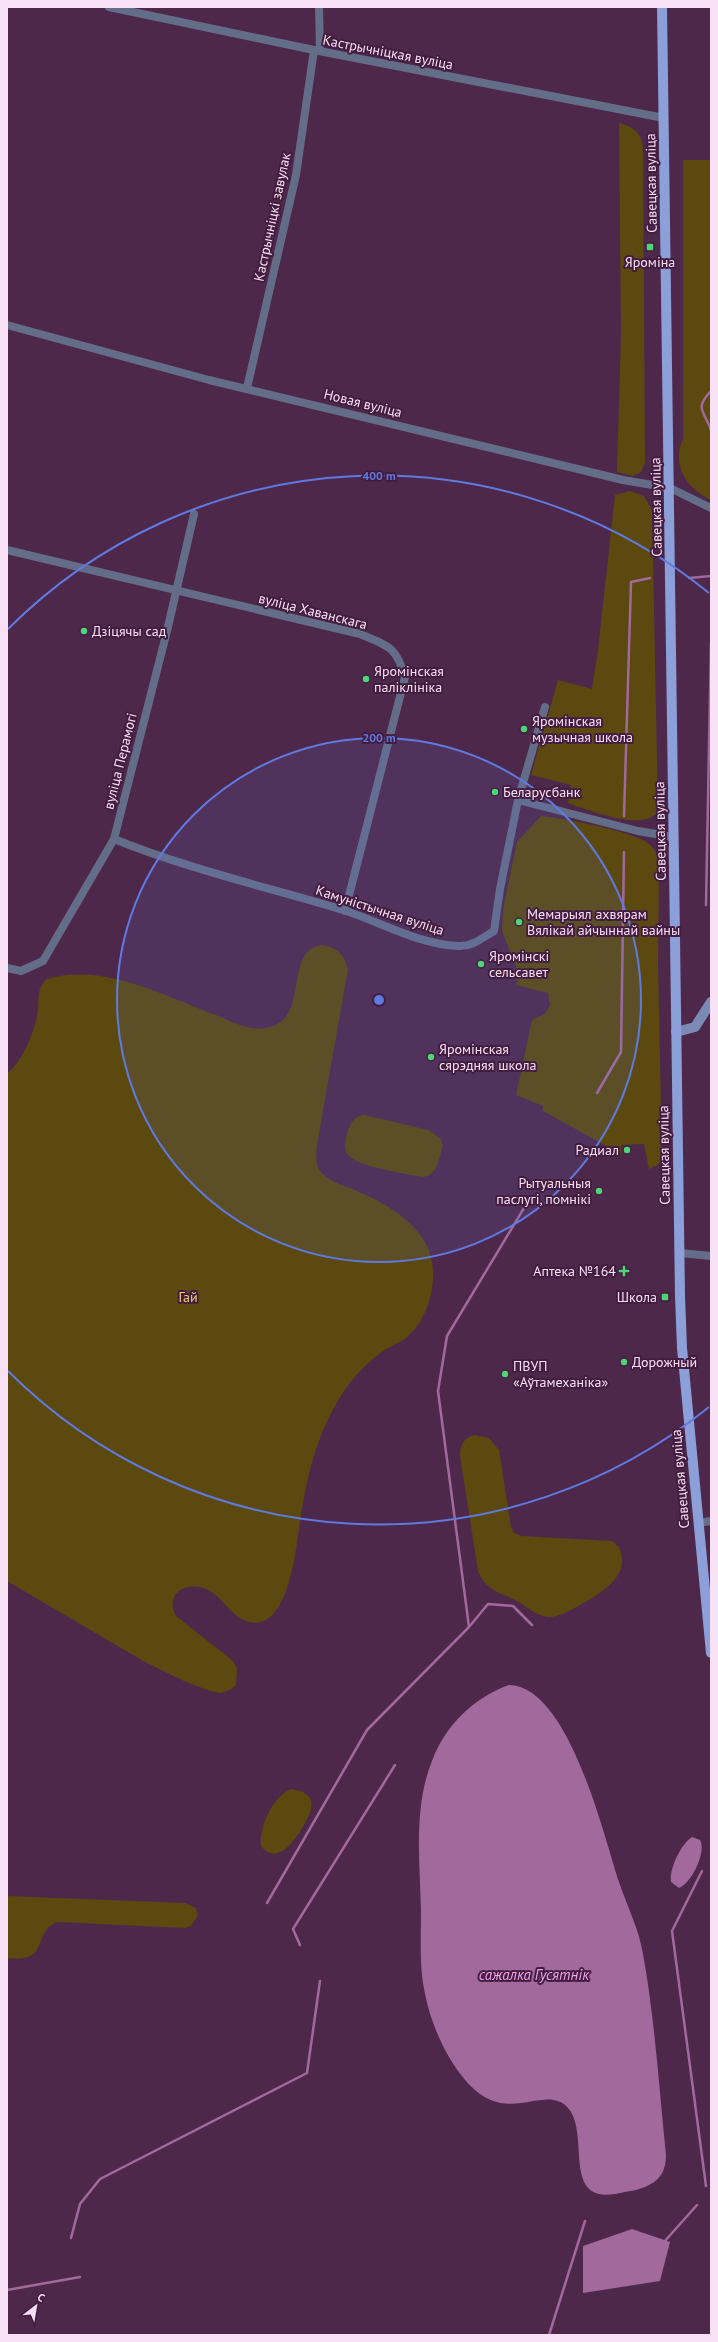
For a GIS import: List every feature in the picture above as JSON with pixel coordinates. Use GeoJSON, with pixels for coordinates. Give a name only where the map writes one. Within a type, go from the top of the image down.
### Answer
{"type":"FeatureCollection","features":[{"type":"Feature","properties":{"kind":"main road","name":"Савецкая вуліца"},"geometry":{"type":"LineString","coordinates":[[662,7],[670,488],[676,1032],[682,1348],[711,1653]]}},
{"type":"Feature","properties":{"kind":"street","name":"Кастрычніцкая вуліца"},"geometry":{"type":"LineString","coordinates":[[109,7],[317,51],[664,118]]}},
{"type":"Feature","properties":{"kind":"street"},"geometry":{"type":"LineString","coordinates":[[152,7],[152,16]]}},
{"type":"Feature","properties":{"kind":"street","name":"Кастрычніцкі завулак"},"geometry":{"type":"LineString","coordinates":[[247,388],[296,175],[317,51],[319,7]]}},
{"type":"Feature","properties":{"kind":"street","name":"Новая вуліца"},"geometry":{"type":"LineString","coordinates":[[7,326],[247,388],[623,480],[670,488],[711,508]]}},
{"type":"Feature","properties":{"kind":"street","name":"вуліца Перамогі"},"geometry":{"type":"LineString","coordinates":[[7,968],[21,971],[43,961],[114,840],[177,589],[194,514]]}},
{"type":"Feature","properties":{"kind":"street","name":"вуліца Хаванскага"},"geometry":{"type":"LineString","coordinates":[[7,550],[177,589],[360,634],[388,647],[399,657],[405,677],[345,911]]}},
{"type":"Feature","properties":{"kind":"street","name":"Камуністычная вуліца"},"geometry":{"type":"LineString","coordinates":[[114,840],[155,856],[345,911],[430,942],[460,946],[477,942],[494,931],[500,889],[518,800],[545,707]]}},
{"type":"Feature","properties":{"kind":"street"},"geometry":{"type":"LineString","coordinates":[[518,800],[638,831],[674,837]]}},
{"type":"Feature","properties":{"kind":"street"},"geometry":{"type":"LineString","coordinates":[[676,1032],[695,1027],[711,1002]]}},
{"type":"Feature","properties":{"kind":"street"},"geometry":{"type":"LineString","coordinates":[[680,1253],[711,1256]]}},
{"type":"Feature","properties":{"kind":"street"},"geometry":{"type":"LineString","coordinates":[[698,1523],[711,1521]]}},
{"type":"Feature","properties":{"kind":"green space"},"geometry":{"type":"Polygon","coordinates":[[[619,123],[629,126],[639,135],[643,149],[645,463],[641,472],[633,476],[617,472],[621,334],[619,123]]]}},
{"type":"Feature","properties":{"kind":"green space"},"geometry":{"type":"Polygon","coordinates":[[[683,160],[711,160],[711,500],[702,495],[688,483],[680,467],[679,458],[683,439],[683,160]]]}},
{"type":"Feature","properties":{"kind":"green space"},"geometry":{"type":"Polygon","coordinates":[[[630,491],[644,496],[652,510],[658,811],[651,817],[641,820],[616,818],[568,803],[571,785],[531,775],[558,680],[592,689],[598,650],[615,495],[630,491]]]}},
{"type":"Feature","properties":{"kind":"green space"},"geometry":{"type":"Polygon","coordinates":[[[541,816],[565,819],[639,838],[652,847],[659,861],[658,966],[662,1154],[659,1164],[649,1169],[644,1144],[621,1145],[621,1154],[543,1111],[543,1106],[516,1095],[532,1020],[545,1014],[550,1005],[548,993],[516,985],[519,974],[502,931],[503,910],[517,842],[541,816]]]}},
{"type":"Feature","properties":{"kind":"green space","name":"Гай"},"geometry":{"type":"Polygon","coordinates":[[[321,945],[331,947],[339,952],[342,955],[348,969],[317,1145],[316,1155],[318,1166],[321,1172],[329,1179],[384,1205],[397,1213],[418,1232],[426,1244],[431,1257],[433,1272],[432,1290],[430,1300],[418,1326],[403,1340],[380,1353],[363,1368],[349,1384],[330,1416],[316,1450],[306,1486],[296,1550],[288,1586],[281,1603],[272,1615],[261,1622],[246,1621],[234,1614],[215,1594],[203,1588],[189,1587],[178,1592],[174,1596],[173,1609],[176,1616],[233,1661],[237,1669],[236,1685],[230,1690],[221,1693],[210,1691],[184,1681],[145,1662],[7,1581],[7,1074],[18,1062],[30,1040],[38,1012],[39,992],[43,983],[47,979],[68,975],[90,975],[112,978],[155,991],[240,1025],[259,1029],[279,1023],[288,1013],[293,1001],[302,960],[309,950],[321,945]]]}},
{"type":"Feature","properties":{"kind":"green space"},"geometry":{"type":"Polygon","coordinates":[[[365,1115],[428,1130],[440,1138],[443,1145],[439,1160],[432,1173],[423,1177],[394,1172],[360,1163],[352,1159],[347,1154],[345,1149],[348,1130],[354,1120],[359,1116],[365,1115]]]}},
{"type":"Feature","properties":{"kind":"green space"},"geometry":{"type":"Polygon","coordinates":[[[475,1435],[489,1438],[499,1450],[511,1527],[514,1533],[521,1536],[612,1541],[618,1546],[622,1556],[622,1565],[618,1574],[605,1589],[561,1615],[549,1617],[534,1612],[516,1600],[495,1591],[487,1585],[478,1571],[460,1456],[463,1442],[475,1435]]]}},
{"type":"Feature","properties":{"kind":"green space"},"geometry":{"type":"Polygon","coordinates":[[[291,1789],[300,1791],[307,1795],[310,1799],[311,1810],[301,1830],[293,1841],[278,1853],[272,1853],[261,1846],[262,1830],[268,1813],[273,1805],[278,1798],[291,1789]]]}},
{"type":"Feature","properties":{"kind":"green space"},"geometry":{"type":"Polygon","coordinates":[[[7,1896],[185,1903],[196,1908],[198,1915],[191,1926],[185,1928],[57,1922],[49,1927],[44,1933],[39,1946],[30,1956],[21,1958],[7,1958],[7,1896]]]}},
{"type":"Feature","properties":{"kind":"water","name":"сажалка Гусятнік"},"geometry":{"type":"Polygon","coordinates":[[[509,1685],[530,1692],[549,1710],[566,1736],[581,1767],[593,1800],[641,1945],[654,2029],[666,2155],[664,2169],[657,2180],[649,2185],[635,2190],[620,2193],[601,2194],[589,2189],[583,2178],[577,2131],[573,2116],[565,2105],[555,2100],[509,2104],[495,2101],[481,2094],[466,2081],[452,2062],[440,2040],[428,2005],[423,1984],[421,1963],[419,1855],[420,1816],[426,1779],[432,1761],[444,1736],[453,1725],[462,1715],[484,1697],[509,1685]]]}},
{"type":"Feature","properties":{"kind":"water"},"geometry":{"type":"Polygon","coordinates":[[[692,1837],[700,1840],[702,1845],[700,1859],[693,1874],[684,1885],[679,1888],[671,1882],[672,1870],[680,1851],[692,1837]]]}},
{"type":"Feature","properties":{"kind":"water"},"geometry":{"type":"Polygon","coordinates":[[[632,2229],[670,2242],[660,2281],[583,2293],[583,2246],[632,2229]]]}},
{"type":"Feature","properties":{"kind":"waterway"},"geometry":{"type":"LineString","coordinates":[[711,391],[706,397],[702,406],[703,414],[711,430]]}},
{"type":"Feature","properties":{"kind":"waterway"},"geometry":{"type":"LineString","coordinates":[[689,578],[711,576]]}},
{"type":"Feature","properties":{"kind":"waterway"},"geometry":{"type":"LineString","coordinates":[[624,816],[631,582],[650,578]]}},
{"type":"Feature","properties":{"kind":"waterway"},"geometry":{"type":"LineString","coordinates":[[706,905],[711,642]]}},
{"type":"Feature","properties":{"kind":"waterway"},"geometry":{"type":"LineString","coordinates":[[597,1093],[621,1052],[624,852]]}},
{"type":"Feature","properties":{"kind":"waterway"},"geometry":{"type":"LineString","coordinates":[[469,1627],[438,1391],[447,1336],[527,1203]]}},
{"type":"Feature","properties":{"kind":"waterway"},"geometry":{"type":"LineString","coordinates":[[267,1903],[367,1730],[469,1627],[488,1604],[513,1606],[532,1625]]}},
{"type":"Feature","properties":{"kind":"waterway"},"geometry":{"type":"LineString","coordinates":[[300,1945],[293,1929],[395,1765]]}},
{"type":"Feature","properties":{"kind":"waterway"},"geometry":{"type":"LineString","coordinates":[[702,1871],[672,1931],[706,2186]]}},
{"type":"Feature","properties":{"kind":"waterway"},"geometry":{"type":"LineString","coordinates":[[71,2238],[80,2204],[100,2179],[307,2073],[320,1981]]}},
{"type":"Feature","properties":{"kind":"waterway"},"geometry":{"type":"LineString","coordinates":[[664,2242],[697,2205]]}},
{"type":"Feature","properties":{"kind":"waterway"},"geometry":{"type":"LineString","coordinates":[[549,2335],[585,2221]]}},
{"type":"Feature","properties":{"kind":"waterway"},"geometry":{"type":"LineString","coordinates":[[7,2290],[80,2277]]}},
{"type":"Feature","properties":{"kind":"place","name":"Яроміна"},"geometry":{"type":"Point","coordinates":[650,247]}},
{"type":"Feature","properties":{"kind":"place","name":"Дзіцячы сад"},"geometry":{"type":"Point","coordinates":[84,631]}},
{"type":"Feature","properties":{"kind":"place","name":"Яромінская паліклініка"},"geometry":{"type":"Point","coordinates":[366,679]}},
{"type":"Feature","properties":{"kind":"place","name":"Яромінская музычная школа"},"geometry":{"type":"Point","coordinates":[524,729]}},
{"type":"Feature","properties":{"kind":"place","name":"Беларусбанк"},"geometry":{"type":"Point","coordinates":[495,792]}},
{"type":"Feature","properties":{"kind":"place","name":"Мемарыял ахвярам Вялікай айчыннай вайны"},"geometry":{"type":"Point","coordinates":[519,922]}},
{"type":"Feature","properties":{"kind":"place","name":"Яромінскі сельсавет"},"geometry":{"type":"Point","coordinates":[481,964]}},
{"type":"Feature","properties":{"kind":"place","name":"Яромінская сярэдняя школа"},"geometry":{"type":"Point","coordinates":[431,1057]}},
{"type":"Feature","properties":{"kind":"place","name":"Радиал"},"geometry":{"type":"Point","coordinates":[627,1150]}},
{"type":"Feature","properties":{"kind":"place","name":"Рытуальныя паслугі, помнікі"},"geometry":{"type":"Point","coordinates":[599,1191]}},
{"type":"Feature","properties":{"kind":"place","name":"Аптека №164"},"geometry":{"type":"Point","coordinates":[624,1271]}},
{"type":"Feature","properties":{"kind":"place","name":"Школа"},"geometry":{"type":"Point","coordinates":[665,1297]}},
{"type":"Feature","properties":{"kind":"place","name":"Дорожный"},"geometry":{"type":"Point","coordinates":[624,1362]}},
{"type":"Feature","properties":{"kind":"place","name":"ПВУП «Аўтамеханіка»"},"geometry":{"type":"Point","coordinates":[505,1374]}}]}
